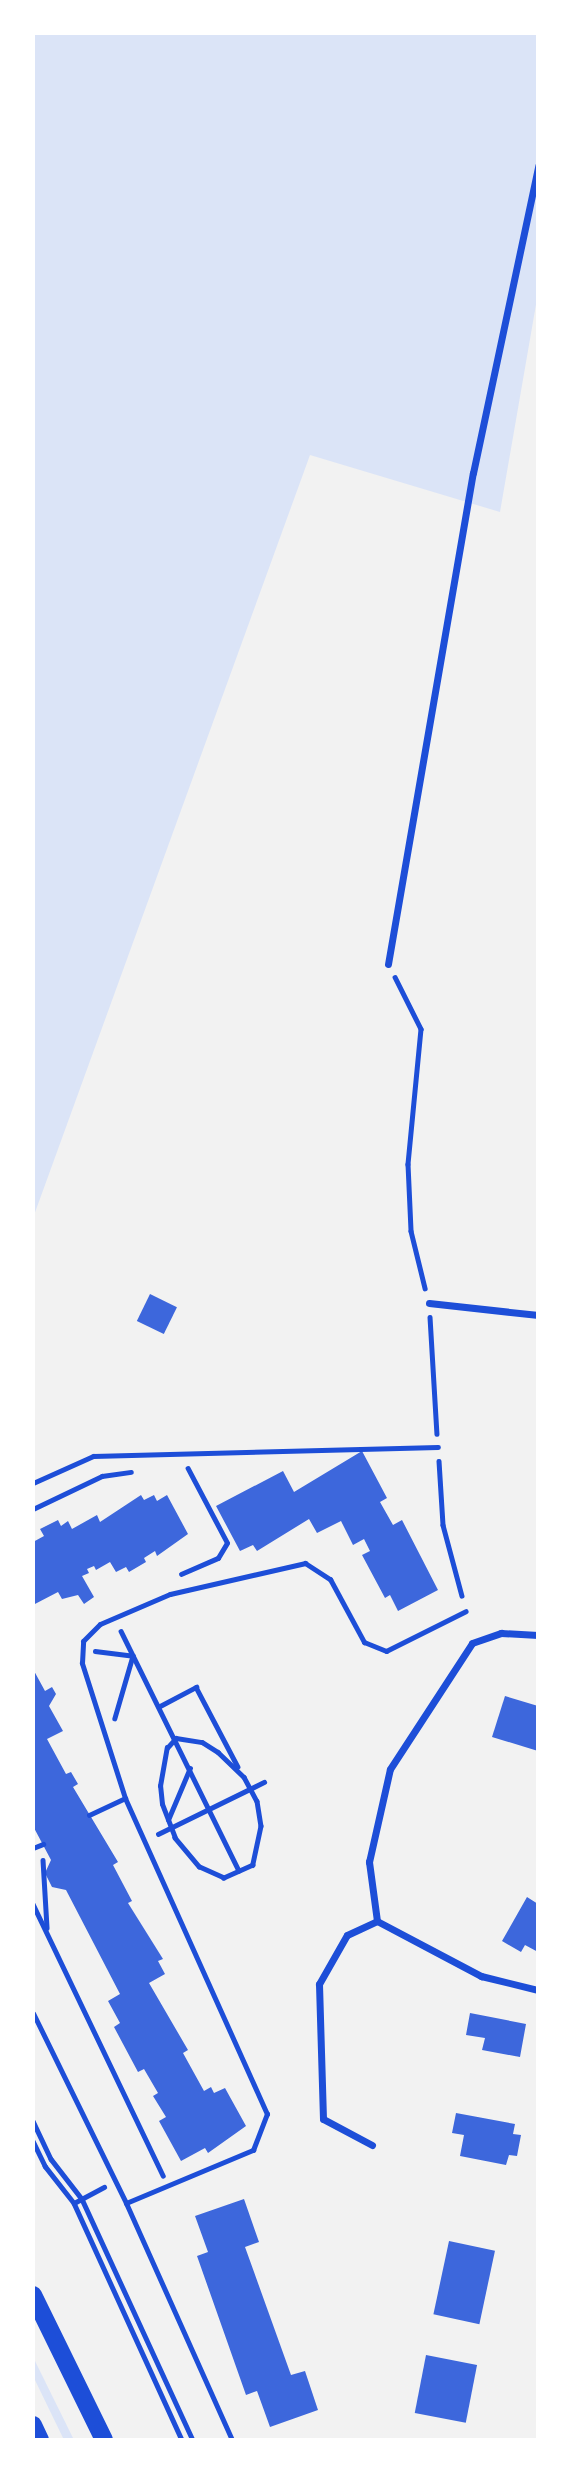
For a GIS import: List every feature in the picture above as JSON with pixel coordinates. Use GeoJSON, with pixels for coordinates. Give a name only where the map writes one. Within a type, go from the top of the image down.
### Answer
{"type":"FeatureCollection","features":[{"type":"Feature","properties":{"kind":"main road"},"geometry":{"type":"LineString","coordinates":[[33,2295],[104,2440]]}},
{"type":"Feature","properties":{"kind":"main road"},"geometry":{"type":"LineString","coordinates":[[33,2425],[40,2440]]}},
{"type":"Feature","properties":{"kind":"street"},"geometry":{"type":"LineString","coordinates":[[388,964],[473,473],[538,166]]}},
{"type":"Feature","properties":{"kind":"street"},"geometry":{"type":"LineString","coordinates":[[429,1303],[538,1315]]}},
{"type":"Feature","properties":{"kind":"street"},"geometry":{"type":"LineString","coordinates":[[377,1921],[369,1862],[390,1769],[472,1643],[501,1633],[538,1635]]}},
{"type":"Feature","properties":{"kind":"street"},"geometry":{"type":"LineString","coordinates":[[377,1921],[481,1976],[538,1990]]}},
{"type":"Feature","properties":{"kind":"street"},"geometry":{"type":"LineString","coordinates":[[372,2145],[323,2119],[319,1984],[347,1935],[377,1921]]}},
{"type":"Feature","properties":{"kind":"lane"},"geometry":{"type":"LineString","coordinates":[[33,1483],[93,1456],[438,1447]]}},
{"type":"Feature","properties":{"kind":"lane"},"geometry":{"type":"LineString","coordinates":[[126,2203],[253,2150],[267,2114],[125,1798],[82,1663],[82,1649],[91,1633],[114,1618],[170,1594],[305,1563],[330,1579],[364,1642],[386,1650],[466,1611]]}},
{"type":"Feature","properties":{"kind":"lane"},"geometry":{"type":"LineString","coordinates":[[89,1815],[125,1798]]}},
{"type":"Feature","properties":{"kind":"lane"},"geometry":{"type":"LineString","coordinates":[[33,1848],[43,1844]]}},
{"type":"Feature","properties":{"kind":"lane"},"geometry":{"type":"LineString","coordinates":[[33,2013],[126,2203],[232,2440]]}},
{"type":"Feature","properties":{"kind":"path"},"geometry":{"type":"LineString","coordinates":[[388,964],[421,1029],[408,1164],[411,1231],[429,1303],[443,1525],[466,1611]]}},
{"type":"Feature","properties":{"kind":"path"},"geometry":{"type":"LineString","coordinates":[[175,1466],[188,1468],[227,1543],[218,1558],[175,1577]]}},
{"type":"Feature","properties":{"kind":"path"},"geometry":{"type":"LineString","coordinates":[[33,1509],[102,1476],[138,1471]]}},
{"type":"Feature","properties":{"kind":"path"},"geometry":{"type":"LineString","coordinates":[[114,1618],[176,1738],[239,1871]]}},
{"type":"Feature","properties":{"kind":"path"},"geometry":{"type":"LineString","coordinates":[[82,1649],[134,1656]]}},
{"type":"Feature","properties":{"kind":"path"},"geometry":{"type":"LineString","coordinates":[[107,1742],[134,1656]]}},
{"type":"Feature","properties":{"kind":"path"},"geometry":{"type":"LineString","coordinates":[[160,1706],[196,1687],[250,1789],[261,1826],[259,1854],[253,1865],[224,1878],[199,1867],[170,1828],[162,1804],[162,1768],[167,1748],[176,1738]]}},
{"type":"Feature","properties":{"kind":"path"},"geometry":{"type":"LineString","coordinates":[[176,1738],[202,1742],[218,1752],[250,1789]]}},
{"type":"Feature","properties":{"kind":"path"},"geometry":{"type":"LineString","coordinates":[[167,1821],[190,1768]]}},
{"type":"Feature","properties":{"kind":"path"},"geometry":{"type":"LineString","coordinates":[[145,1840],[264,1782]]}},
{"type":"Feature","properties":{"kind":"path"},"geometry":{"type":"LineString","coordinates":[[43,1844],[47,1933]]}},
{"type":"Feature","properties":{"kind":"path"},"geometry":{"type":"LineString","coordinates":[[33,1904],[168,2185]]}},
{"type":"Feature","properties":{"kind":"path"},"geometry":{"type":"LineString","coordinates":[[33,2121],[51,2159],[82,2199],[192,2440]]}},
{"type":"Feature","properties":{"kind":"path"},"geometry":{"type":"LineString","coordinates":[[33,2141],[45,2166],[74,2203],[182,2440]]}},
{"type":"Feature","properties":{"kind":"path"},"geometry":{"type":"LineString","coordinates":[[74,2203],[114,2182]]}},
{"type":"Feature","properties":{"kind":"shaded area"},"geometry":{"type":"Polygon","coordinates":[[[33,33],[538,33],[538,293],[500,512],[310,455],[33,1218],[33,33]]]}},
{"type":"Feature","properties":{"kind":"shaded area"},"geometry":{"type":"Polygon","coordinates":[[[33,2357],[74,2440],[64,2440],[33,2376],[33,2357]]]}},
{"type":"Feature","properties":{"kind":"building"},"geometry":{"type":"Polygon","coordinates":[[[150,1294],[177,1307],[164,1334],[137,1321],[150,1294]]]}},
{"type":"Feature","properties":{"kind":"building"},"geometry":{"type":"Polygon","coordinates":[[[362,1451],[387,1498],[380,1502],[393,1525],[402,1520],[438,1590],[398,1611],[390,1595],[385,1598],[362,1555],[370,1551],[364,1539],[353,1545],[341,1521],[317,1533],[309,1519],[257,1551],[253,1545],[240,1551],[216,1506],[283,1471],[294,1492],[362,1451]]]}},
{"type":"Feature","properties":{"kind":"building"},"geometry":{"type":"Polygon","coordinates":[[[141,1495],[144,1500],[154,1495],[157,1501],[167,1495],[188,1534],[157,1556],[155,1551],[144,1558],[146,1562],[129,1572],[126,1567],[116,1572],[110,1562],[96,1570],[94,1566],[87,1569],[89,1573],[82,1576],[94,1597],[84,1604],[78,1595],[62,1599],[58,1592],[33,1605],[33,1542],[44,1536],[40,1529],[58,1520],[61,1526],[68,1521],[72,1529],[97,1515],[100,1522],[141,1495]]]}},
{"type":"Feature","properties":{"kind":"building"},"geometry":{"type":"Polygon","coordinates":[[[33,1669],[45,1691],[52,1687],[56,1694],[49,1706],[63,1731],[47,1739],[66,1774],[71,1772],[78,1784],[73,1787],[118,1862],[113,1865],[132,1901],[128,1903],[163,1959],[158,1961],[165,1974],[149,1983],[188,2050],[183,2053],[204,2091],[211,2087],[214,2093],[225,2088],[246,2126],[208,2153],[205,2148],[181,2161],[159,2121],[166,2117],[153,2096],[158,2093],[144,2069],[138,2072],[114,2027],[120,2023],[108,2001],[120,1994],[66,1890],[52,1887],[45,1873],[51,1860],[33,1826],[33,1669]]]}},
{"type":"Feature","properties":{"kind":"building"},"geometry":{"type":"Polygon","coordinates":[[[505,1696],[538,1706],[538,1751],[492,1737],[505,1696]]]}},
{"type":"Feature","properties":{"kind":"building"},"geometry":{"type":"Polygon","coordinates":[[[527,1897],[538,1904],[538,1952],[525,1945],[521,1952],[502,1941],[527,1897]]]}},
{"type":"Feature","properties":{"kind":"building"},"geometry":{"type":"Polygon","coordinates":[[[470,2013],[526,2024],[520,2057],[482,2050],[485,2038],[466,2035],[470,2013]]]}},
{"type":"Feature","properties":{"kind":"building"},"geometry":{"type":"Polygon","coordinates":[[[456,2113],[515,2124],[513,2134],[521,2135],[517,2156],[509,2155],[506,2165],[460,2156],[464,2135],[452,2133],[456,2113]]]}},
{"type":"Feature","properties":{"kind":"building"},"geometry":{"type":"Polygon","coordinates":[[[244,2199],[259,2242],[245,2247],[291,2375],[305,2371],[318,2410],[270,2427],[257,2391],[246,2395],[197,2256],[208,2252],[195,2216],[244,2199]]]}},
{"type":"Feature","properties":{"kind":"building"},"geometry":{"type":"Polygon","coordinates":[[[449,2241],[495,2251],[479,2324],[433,2314],[449,2241]]]}},
{"type":"Feature","properties":{"kind":"building"},"geometry":{"type":"Polygon","coordinates":[[[426,2355],[477,2365],[466,2423],[415,2413],[426,2355]]]}}]}
